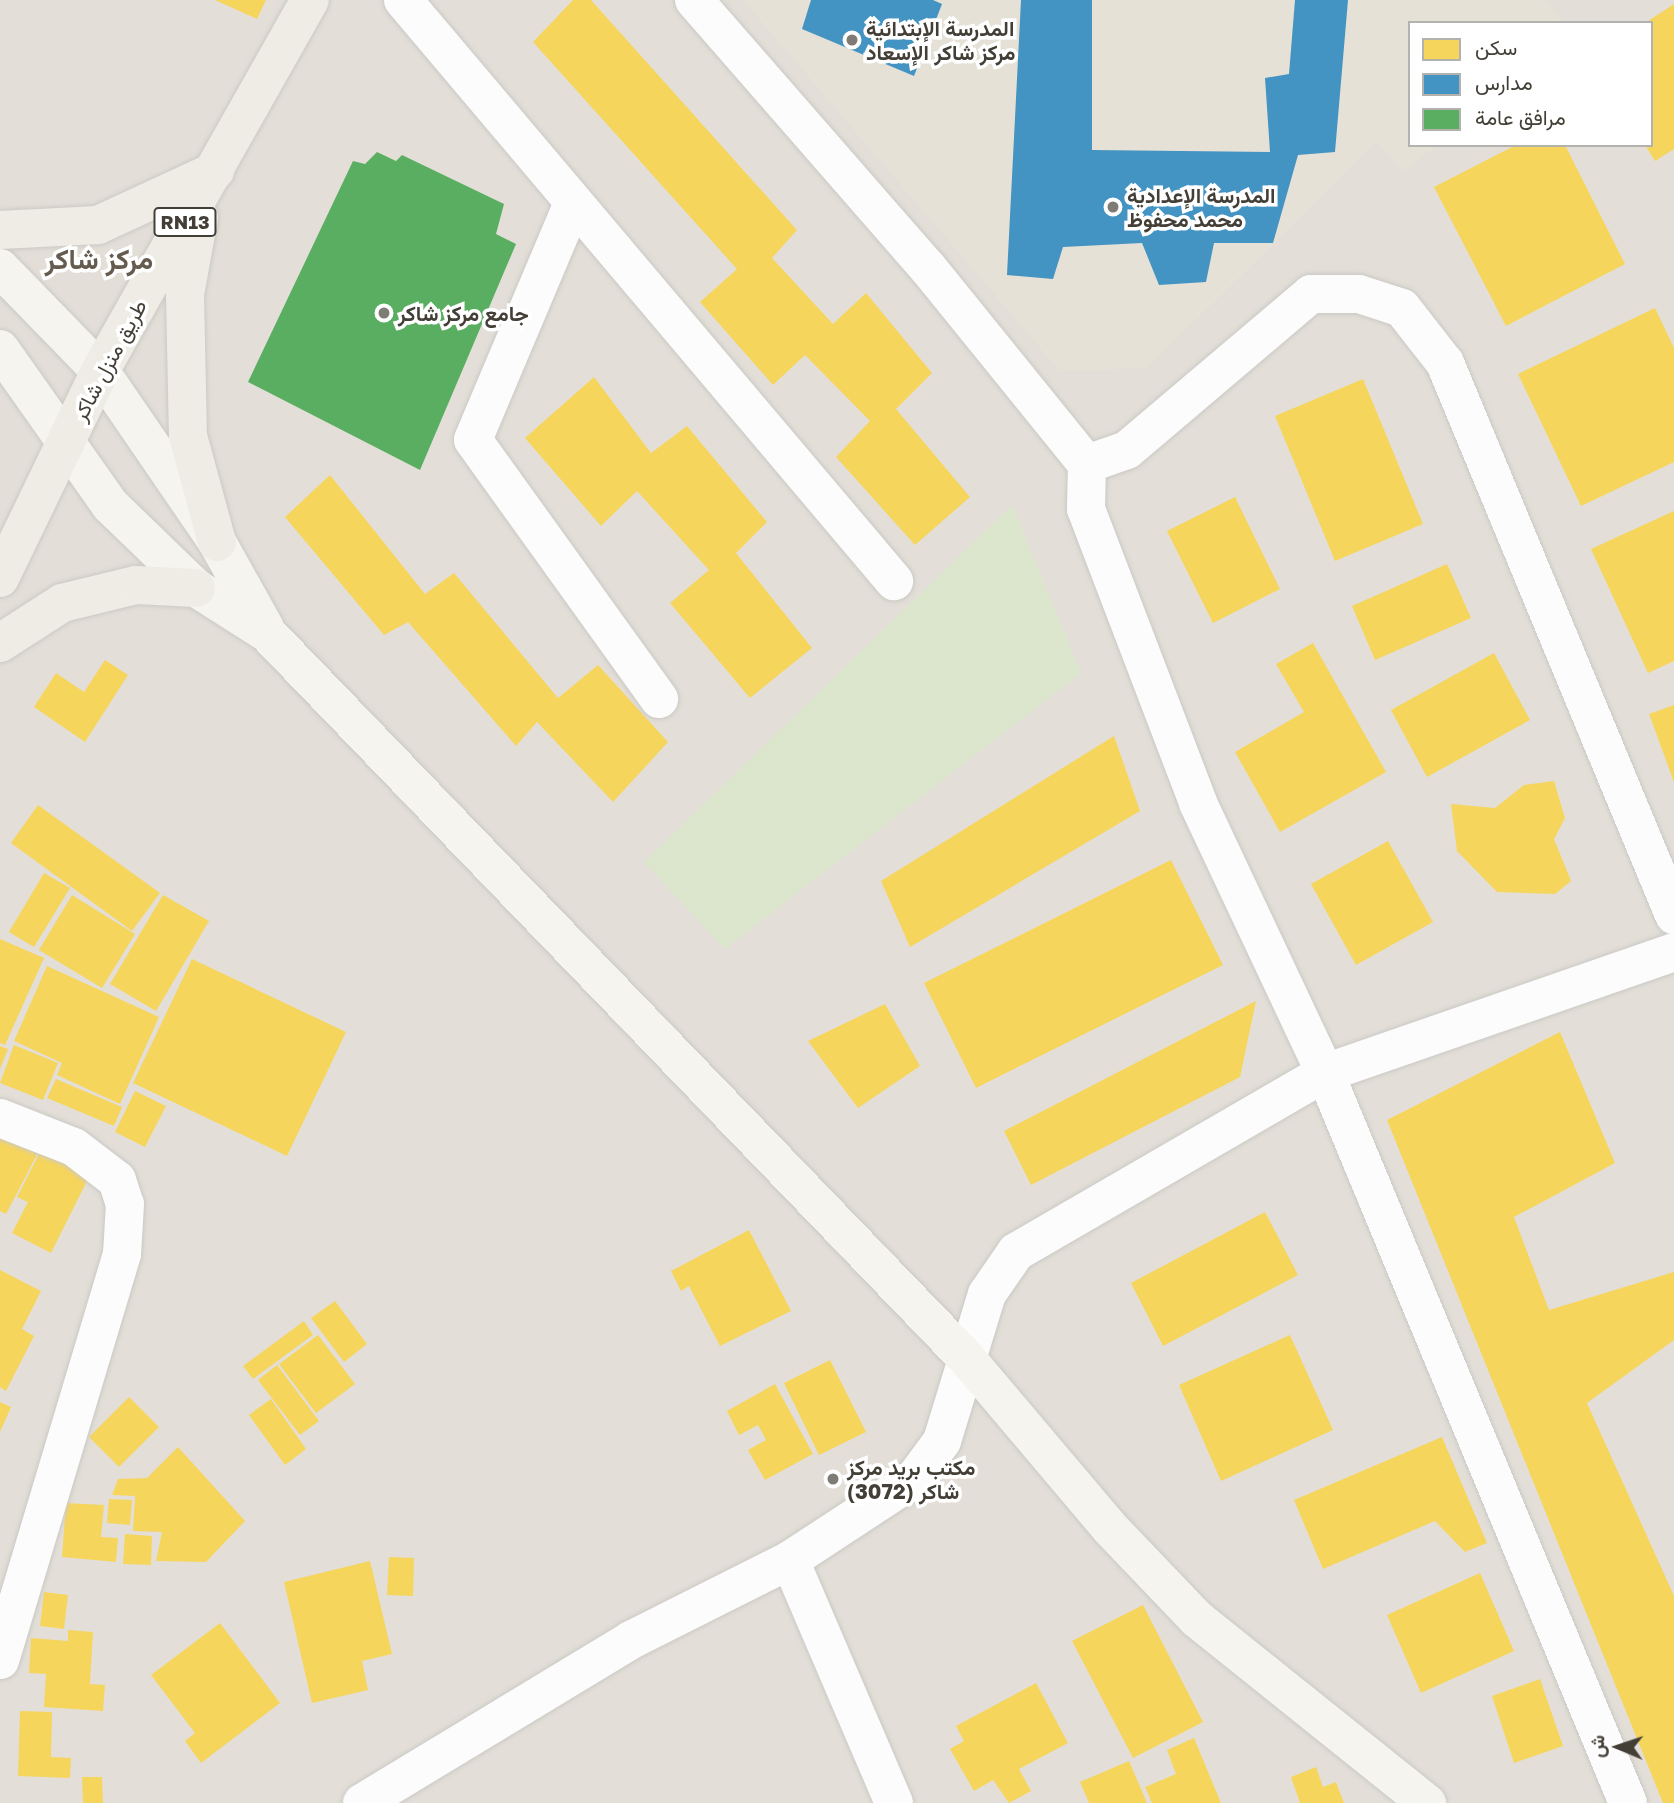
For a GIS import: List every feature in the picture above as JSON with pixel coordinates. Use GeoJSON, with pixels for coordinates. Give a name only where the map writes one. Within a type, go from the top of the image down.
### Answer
{"type":"FeatureCollection","features":[{"type":"Feature","properties":{"kind":"main road","name":"طريق منزل شاكر"},"geometry":{"type":"LineString","coordinates":[[0,578],[100,370],[310,0]]}},
{"type":"Feature","properties":{"kind":"main road"},"geometry":{"type":"LineString","coordinates":[[0,230],[98,225],[210,180]]}},
{"type":"Feature","properties":{"kind":"main road"},"geometry":{"type":"LineString","coordinates":[[210,180],[185,295],[184,359],[187,436],[218,542]]}},
{"type":"Feature","properties":{"kind":"main road"},"geometry":{"type":"LineString","coordinates":[[0,268],[100,370],[218,542],[267,633]]}},
{"type":"Feature","properties":{"kind":"main road"},"geometry":{"type":"LineString","coordinates":[[0,349],[64,446],[110,505],[196,587],[267,633],[968,1360],[1111,1529],[1197,1619],[1427,1803]]}},
{"type":"Feature","properties":{"kind":"main road"},"geometry":{"type":"LineString","coordinates":[[0,643],[62,603],[136,585],[196,587]]}},
{"type":"Feature","properties":{"kind":"street"},"geometry":{"type":"LineString","coordinates":[[403,0],[894,581]]}},
{"type":"Feature","properties":{"kind":"street"},"geometry":{"type":"LineString","coordinates":[[694,0],[928,268],[1087,464],[1086,509],[1138,651],[1264,953],[1325,1073],[1628,1803]]}},
{"type":"Feature","properties":{"kind":"street"},"geometry":{"type":"LineString","coordinates":[[573,203],[473,440],[659,699]]}},
{"type":"Feature","properties":{"kind":"street"},"geometry":{"type":"LineString","coordinates":[[1087,464],[1127,450],[1311,294],[1359,294],[1402,308],[1446,363],[1535,592],[1674,915]]}},
{"type":"Feature","properties":{"kind":"street"},"geometry":{"type":"LineString","coordinates":[[362,1803],[631,1640],[790,1560],[914,1479],[943,1441],[987,1294],[1016,1252],[1325,1073],[1674,952]]}},
{"type":"Feature","properties":{"kind":"street"},"geometry":{"type":"LineString","coordinates":[[0,1118],[74,1146],[117,1180],[125,1205],[121,1254],[0,1660]]}},
{"type":"Feature","properties":{"kind":"street"},"geometry":{"type":"LineString","coordinates":[[790,1560],[894,1803]]}},
{"type":"Feature","properties":{"kind":"shaded area"},"geometry":{"type":"Polygon","coordinates":[[[0,0],[1674,0],[1674,1803],[0,1803],[0,0]]]}},
{"type":"Feature","properties":{"kind":"shaded area","name":"المدرسة الإعدادية محمد محفوظ"},"geometry":{"type":"Polygon","coordinates":[[[743,0],[1546,0],[1562,21],[1408,21],[1408,147],[1435,147],[1402,171],[1377,141],[1147,368],[1060,371],[743,0]]]}},
{"type":"Feature","properties":{"kind":"green space"},"geometry":{"type":"Polygon","coordinates":[[[1012,505],[1081,673],[725,949],[644,862],[1012,505]]]}},
{"type":"Feature","properties":{"kind":"building: سكن"},"geometry":{"type":"Polygon","coordinates":[[[215,0],[266,0],[257,19],[215,0]]]}},
{"type":"Feature","properties":{"kind":"building: سكن"},"geometry":{"type":"Polygon","coordinates":[[[573,0],[591,0],[797,230],[772,258],[833,324],[866,293],[932,373],[896,409],[970,497],[915,545],[836,457],[870,421],[805,355],[773,385],[700,302],[737,269],[533,42],[573,0]]]}},
{"type":"Feature","properties":{"kind":"building: سكن"},"geometry":{"type":"Polygon","coordinates":[[[1674,4],[1674,149],[1655,161],[1646,147],[1653,147],[1653,21],[1648,21],[1674,4]]]}},
{"type":"Feature","properties":{"kind":"building: سكن"},"geometry":{"type":"Polygon","coordinates":[[[1512,147],[1566,147],[1625,264],[1506,326],[1434,187],[1512,147]]]}},
{"type":"Feature","properties":{"kind":"building: سكن"},"geometry":{"type":"Polygon","coordinates":[[[1655,308],[1674,348],[1674,462],[1581,506],[1518,374],[1655,308]]]}},
{"type":"Feature","properties":{"kind":"building: سكن"},"geometry":{"type":"Polygon","coordinates":[[[594,377],[651,453],[687,426],[767,522],[736,553],[812,648],[750,698],[670,603],[709,570],[637,491],[601,526],[525,438],[594,377]]]}},
{"type":"Feature","properties":{"kind":"building: سكن"},"geometry":{"type":"Polygon","coordinates":[[[1363,379],[1423,524],[1335,561],[1275,416],[1363,379]]]}},
{"type":"Feature","properties":{"kind":"building: سكن"},"geometry":{"type":"Polygon","coordinates":[[[330,475],[425,594],[454,573],[558,698],[598,665],[668,742],[613,802],[537,722],[516,746],[408,622],[384,635],[285,517],[330,475]]]}},
{"type":"Feature","properties":{"kind":"building: سكن"},"geometry":{"type":"Polygon","coordinates":[[[1235,497],[1280,589],[1213,623],[1167,531],[1235,497]]]}},
{"type":"Feature","properties":{"kind":"building: سكن"},"geometry":{"type":"Polygon","coordinates":[[[1674,511],[1674,661],[1648,673],[1591,549],[1674,511]]]}},
{"type":"Feature","properties":{"kind":"building: سكن"},"geometry":{"type":"Polygon","coordinates":[[[1447,564],[1471,618],[1375,660],[1352,606],[1447,564]]]}},
{"type":"Feature","properties":{"kind":"building: سكن"},"geometry":{"type":"Polygon","coordinates":[[[1313,643],[1386,772],[1280,832],[1235,752],[1304,712],[1276,664],[1313,643]]]}},
{"type":"Feature","properties":{"kind":"building: سكن"},"geometry":{"type":"Polygon","coordinates":[[[1494,653],[1530,720],[1427,777],[1391,710],[1494,653]]]}},
{"type":"Feature","properties":{"kind":"building: سكن"},"geometry":{"type":"Polygon","coordinates":[[[105,660],[128,675],[85,742],[34,707],[56,673],[84,692],[105,660]]]}},
{"type":"Feature","properties":{"kind":"building: سكن"},"geometry":{"type":"Polygon","coordinates":[[[1674,705],[1674,782],[1649,714],[1674,705]]]}},
{"type":"Feature","properties":{"kind":"building: سكن"},"geometry":{"type":"Polygon","coordinates":[[[1114,736],[1140,811],[910,947],[881,881],[1114,736]]]}},
{"type":"Feature","properties":{"kind":"building: سكن"},"geometry":{"type":"Polygon","coordinates":[[[1554,781],[1565,818],[1554,839],[1571,881],[1555,894],[1497,892],[1457,851],[1451,804],[1495,808],[1524,785],[1554,781]]]}},
{"type":"Feature","properties":{"kind":"building: سكن"},"geometry":{"type":"Polygon","coordinates":[[[38,805],[160,893],[132,931],[11,843],[38,805]]]}},
{"type":"Feature","properties":{"kind":"building: سكن"},"geometry":{"type":"Polygon","coordinates":[[[1388,841],[1433,922],[1356,965],[1311,884],[1388,841]]]}},
{"type":"Feature","properties":{"kind":"building: سكن"},"geometry":{"type":"Polygon","coordinates":[[[1171,860],[1223,965],[976,1088],[924,983],[1171,860]]]}},
{"type":"Feature","properties":{"kind":"building: سكن"},"geometry":{"type":"Polygon","coordinates":[[[44,873],[70,888],[34,947],[9,932],[44,873]]]}},
{"type":"Feature","properties":{"kind":"building: سكن"},"geometry":{"type":"Polygon","coordinates":[[[72,895],[135,934],[102,988],[39,950],[72,895]]]}},
{"type":"Feature","properties":{"kind":"building: سكن"},"geometry":{"type":"Polygon","coordinates":[[[163,895],[209,921],[156,1011],[110,984],[163,895]]]}},
{"type":"Feature","properties":{"kind":"building: سكن"},"geometry":{"type":"Polygon","coordinates":[[[0,939],[44,958],[5,1045],[0,1043],[0,939]]]}},
{"type":"Feature","properties":{"kind":"building: سكن"},"geometry":{"type":"Polygon","coordinates":[[[192,959],[346,1032],[287,1156],[133,1083],[192,959]]]}},
{"type":"Feature","properties":{"kind":"building: سكن"},"geometry":{"type":"Polygon","coordinates":[[[47,966],[159,1017],[120,1104],[57,1075],[62,1063],[14,1041],[47,966]]]}},
{"type":"Feature","properties":{"kind":"building: سكن"},"geometry":{"type":"Polygon","coordinates":[[[1256,1001],[1240,1077],[1031,1185],[1004,1131],[1256,1001]]]}},
{"type":"Feature","properties":{"kind":"building: سكن"},"geometry":{"type":"Polygon","coordinates":[[[885,1004],[920,1066],[858,1108],[808,1041],[885,1004]]]}},
{"type":"Feature","properties":{"kind":"building: سكن"},"geometry":{"type":"Polygon","coordinates":[[[1560,1032],[1615,1163],[1514,1217],[1549,1310],[1674,1272],[1674,1340],[1587,1403],[1674,1596],[1674,1803],[1663,1803],[1387,1120],[1560,1032]]]}},
{"type":"Feature","properties":{"kind":"building: سكن"},"geometry":{"type":"Polygon","coordinates":[[[14,1045],[58,1063],[43,1100],[0,1083],[14,1045]]]}},
{"type":"Feature","properties":{"kind":"building: سكن"},"geometry":{"type":"Polygon","coordinates":[[[0,1046],[8,1049],[0,1069],[0,1046]]]}},
{"type":"Feature","properties":{"kind":"building: سكن"},"geometry":{"type":"Polygon","coordinates":[[[56,1079],[122,1107],[114,1126],[47,1098],[56,1079]]]}},
{"type":"Feature","properties":{"kind":"building: سكن"},"geometry":{"type":"Polygon","coordinates":[[[135,1091],[166,1106],[145,1147],[115,1132],[135,1091]]]}},
{"type":"Feature","properties":{"kind":"building: سكن"},"geometry":{"type":"Polygon","coordinates":[[[0,1131],[40,1149],[6,1214],[0,1211],[0,1131]]]}},
{"type":"Feature","properties":{"kind":"building: سكن"},"geometry":{"type":"Polygon","coordinates":[[[41,1150],[90,1175],[51,1253],[12,1233],[28,1202],[17,1197],[41,1150]]]}},
{"type":"Feature","properties":{"kind":"building: سكن"},"geometry":{"type":"Polygon","coordinates":[[[1265,1212],[1298,1275],[1163,1346],[1131,1283],[1265,1212]]]}},
{"type":"Feature","properties":{"kind":"building: سكن"},"geometry":{"type":"Polygon","coordinates":[[[749,1230],[791,1311],[720,1346],[689,1286],[681,1291],[671,1271],[749,1230]]]}},
{"type":"Feature","properties":{"kind":"building: سكن"},"geometry":{"type":"Polygon","coordinates":[[[0,1270],[41,1291],[22,1329],[34,1336],[6,1391],[0,1387],[0,1270]]]}},
{"type":"Feature","properties":{"kind":"building: سكن"},"geometry":{"type":"Polygon","coordinates":[[[335,1301],[367,1344],[344,1362],[311,1318],[335,1301]]]}},
{"type":"Feature","properties":{"kind":"building: سكن"},"geometry":{"type":"Polygon","coordinates":[[[304,1321],[313,1335],[253,1379],[243,1366],[304,1321]]]}},
{"type":"Feature","properties":{"kind":"building: سكن"},"geometry":{"type":"Polygon","coordinates":[[[318,1335],[355,1384],[316,1413],[279,1364],[318,1335]]]}},
{"type":"Feature","properties":{"kind":"building: سكن"},"geometry":{"type":"Polygon","coordinates":[[[1290,1335],[1333,1430],[1221,1481],[1179,1385],[1290,1335]]]}},
{"type":"Feature","properties":{"kind":"building: سكن"},"geometry":{"type":"Polygon","coordinates":[[[830,1360],[866,1432],[819,1455],[784,1383],[830,1360]]]}},
{"type":"Feature","properties":{"kind":"building: سكن"},"geometry":{"type":"Polygon","coordinates":[[[277,1365],[319,1421],[300,1435],[258,1380],[277,1365]]]}},
{"type":"Feature","properties":{"kind":"building: سكن"},"geometry":{"type":"Polygon","coordinates":[[[775,1384],[813,1454],[765,1480],[748,1450],[766,1440],[758,1425],[739,1435],[727,1411],[775,1384]]]}},
{"type":"Feature","properties":{"kind":"building: سكن"},"geometry":{"type":"Polygon","coordinates":[[[129,1397],[159,1427],[119,1467],[89,1437],[129,1397]]]}},
{"type":"Feature","properties":{"kind":"building: سكن"},"geometry":{"type":"Polygon","coordinates":[[[271,1399],[306,1449],[285,1465],[249,1415],[271,1399]]]}},
{"type":"Feature","properties":{"kind":"building: سكن"},"geometry":{"type":"Polygon","coordinates":[[[0,1402],[11,1407],[0,1432],[0,1402]]]}},
{"type":"Feature","properties":{"kind":"building: سكن"},"geometry":{"type":"Polygon","coordinates":[[[1442,1437],[1487,1543],[1465,1552],[1435,1521],[1323,1569],[1294,1500],[1442,1437]]]}},
{"type":"Feature","properties":{"kind":"building: سكن"},"geometry":{"type":"Polygon","coordinates":[[[178,1447],[245,1521],[206,1562],[156,1561],[162,1532],[133,1531],[135,1496],[112,1495],[118,1479],[147,1478],[178,1447]]]}},
{"type":"Feature","properties":{"kind":"building: سكن"},"geometry":{"type":"Polygon","coordinates":[[[109,1499],[132,1500],[130,1525],[107,1523],[109,1499]]]}},
{"type":"Feature","properties":{"kind":"building: سكن"},"geometry":{"type":"Polygon","coordinates":[[[66,1503],[104,1505],[101,1537],[118,1538],[116,1562],[62,1557],[66,1503]]]}},
{"type":"Feature","properties":{"kind":"building: سكن"},"geometry":{"type":"Polygon","coordinates":[[[125,1534],[152,1536],[151,1565],[123,1564],[125,1534]]]}},
{"type":"Feature","properties":{"kind":"building: سكن"},"geometry":{"type":"Polygon","coordinates":[[[389,1557],[414,1558],[413,1596],[387,1595],[389,1557]]]}},
{"type":"Feature","properties":{"kind":"building: سكن"},"geometry":{"type":"Polygon","coordinates":[[[370,1561],[392,1654],[362,1661],[368,1690],[312,1703],[284,1582],[370,1561]]]}},
{"type":"Feature","properties":{"kind":"building: سكن"},"geometry":{"type":"Polygon","coordinates":[[[1480,1573],[1514,1651],[1421,1693],[1387,1615],[1480,1573]]]}},
{"type":"Feature","properties":{"kind":"building: سكن"},"geometry":{"type":"Polygon","coordinates":[[[44,1592],[68,1595],[64,1629],[40,1626],[44,1592]]]}},
{"type":"Feature","properties":{"kind":"building: سكن"},"geometry":{"type":"Polygon","coordinates":[[[1143,1605],[1203,1722],[1133,1758],[1072,1641],[1143,1605]]]}},
{"type":"Feature","properties":{"kind":"building: سكن"},"geometry":{"type":"Polygon","coordinates":[[[220,1623],[280,1703],[201,1763],[185,1741],[195,1733],[151,1675],[220,1623]]]}},
{"type":"Feature","properties":{"kind":"building: سكن"},"geometry":{"type":"Polygon","coordinates":[[[68,1630],[93,1632],[90,1684],[105,1685],[103,1711],[44,1707],[46,1674],[29,1673],[31,1638],[68,1641],[68,1630]]]}},
{"type":"Feature","properties":{"kind":"building: سكن"},"geometry":{"type":"Polygon","coordinates":[[[1540,1679],[1563,1746],[1514,1763],[1492,1696],[1540,1679]]]}},
{"type":"Feature","properties":{"kind":"building: سكن"},"geometry":{"type":"Polygon","coordinates":[[[1036,1683],[1068,1743],[1019,1769],[1031,1791],[1009,1803],[993,1780],[974,1791],[950,1749],[964,1741],[956,1726],[1036,1683]]]}},
{"type":"Feature","properties":{"kind":"building: سكن"},"geometry":{"type":"Polygon","coordinates":[[[20,1711],[52,1712],[51,1757],[71,1758],[70,1778],[18,1776],[20,1711]]]}},
{"type":"Feature","properties":{"kind":"building: سكن"},"geometry":{"type":"Polygon","coordinates":[[[1194,1738],[1221,1803],[1152,1803],[1145,1787],[1176,1774],[1167,1750],[1194,1738]]]}},
{"type":"Feature","properties":{"kind":"building: سكن"},"geometry":{"type":"Polygon","coordinates":[[[1129,1761],[1147,1803],[1089,1803],[1080,1782],[1129,1761]]]}},
{"type":"Feature","properties":{"kind":"building: سكن"},"geometry":{"type":"Polygon","coordinates":[[[1316,1767],[1323,1787],[1336,1782],[1344,1803],[1300,1803],[1291,1777],[1316,1767]]]}},
{"type":"Feature","properties":{"kind":"building: سكن"},"geometry":{"type":"Polygon","coordinates":[[[82,1777],[102,1777],[103,1803],[83,1803],[82,1777]]]}},
{"type":"Feature","properties":{"kind":"building: مدارس"},"geometry":{"type":"Polygon","coordinates":[[[811,0],[933,0],[942,4],[914,76],[802,29],[811,0]]]}},
{"type":"Feature","properties":{"kind":"building: مدارس"},"geometry":{"type":"Polygon","coordinates":[[[1021,0],[1092,0],[1092,150],[1270,152],[1265,78],[1289,74],[1295,0],[1348,0],[1335,152],[1298,155],[1273,243],[1214,243],[1206,282],[1159,285],[1142,243],[1063,247],[1053,279],[1007,275],[1021,0]]]}},
{"type":"Feature","properties":{"kind":"building: مرافق عامة","name":"جامع مركز شاكر"},"geometry":{"type":"Polygon","coordinates":[[[377,152],[396,161],[402,155],[504,204],[496,234],[516,244],[420,470],[248,382],[353,161],[365,164],[377,152]]]}},
{"type":"Feature","properties":{"kind":"place","name":"المدرسة الإبتدائية مركز شاكر الإسعاد"},"geometry":{"type":"Point","coordinates":[852,40]}},
{"type":"Feature","properties":{"kind":"place","name":"المدرسة الإعدادية محمد محفوظ"},"geometry":{"type":"Point","coordinates":[1113,207]}},
{"type":"Feature","properties":{"kind":"place","name":"جامع مركز شاكر"},"geometry":{"type":"Point","coordinates":[384,313]}},
{"type":"Feature","properties":{"kind":"place","name":"مكتب بريد مركز شاكر (3072)"},"geometry":{"type":"Point","coordinates":[833,1479]}},
{"type":"Feature","properties":{"kind":"district","name":"مركز شاكر"},"geometry":{"type":"Point","coordinates":[99,259]}}]}
